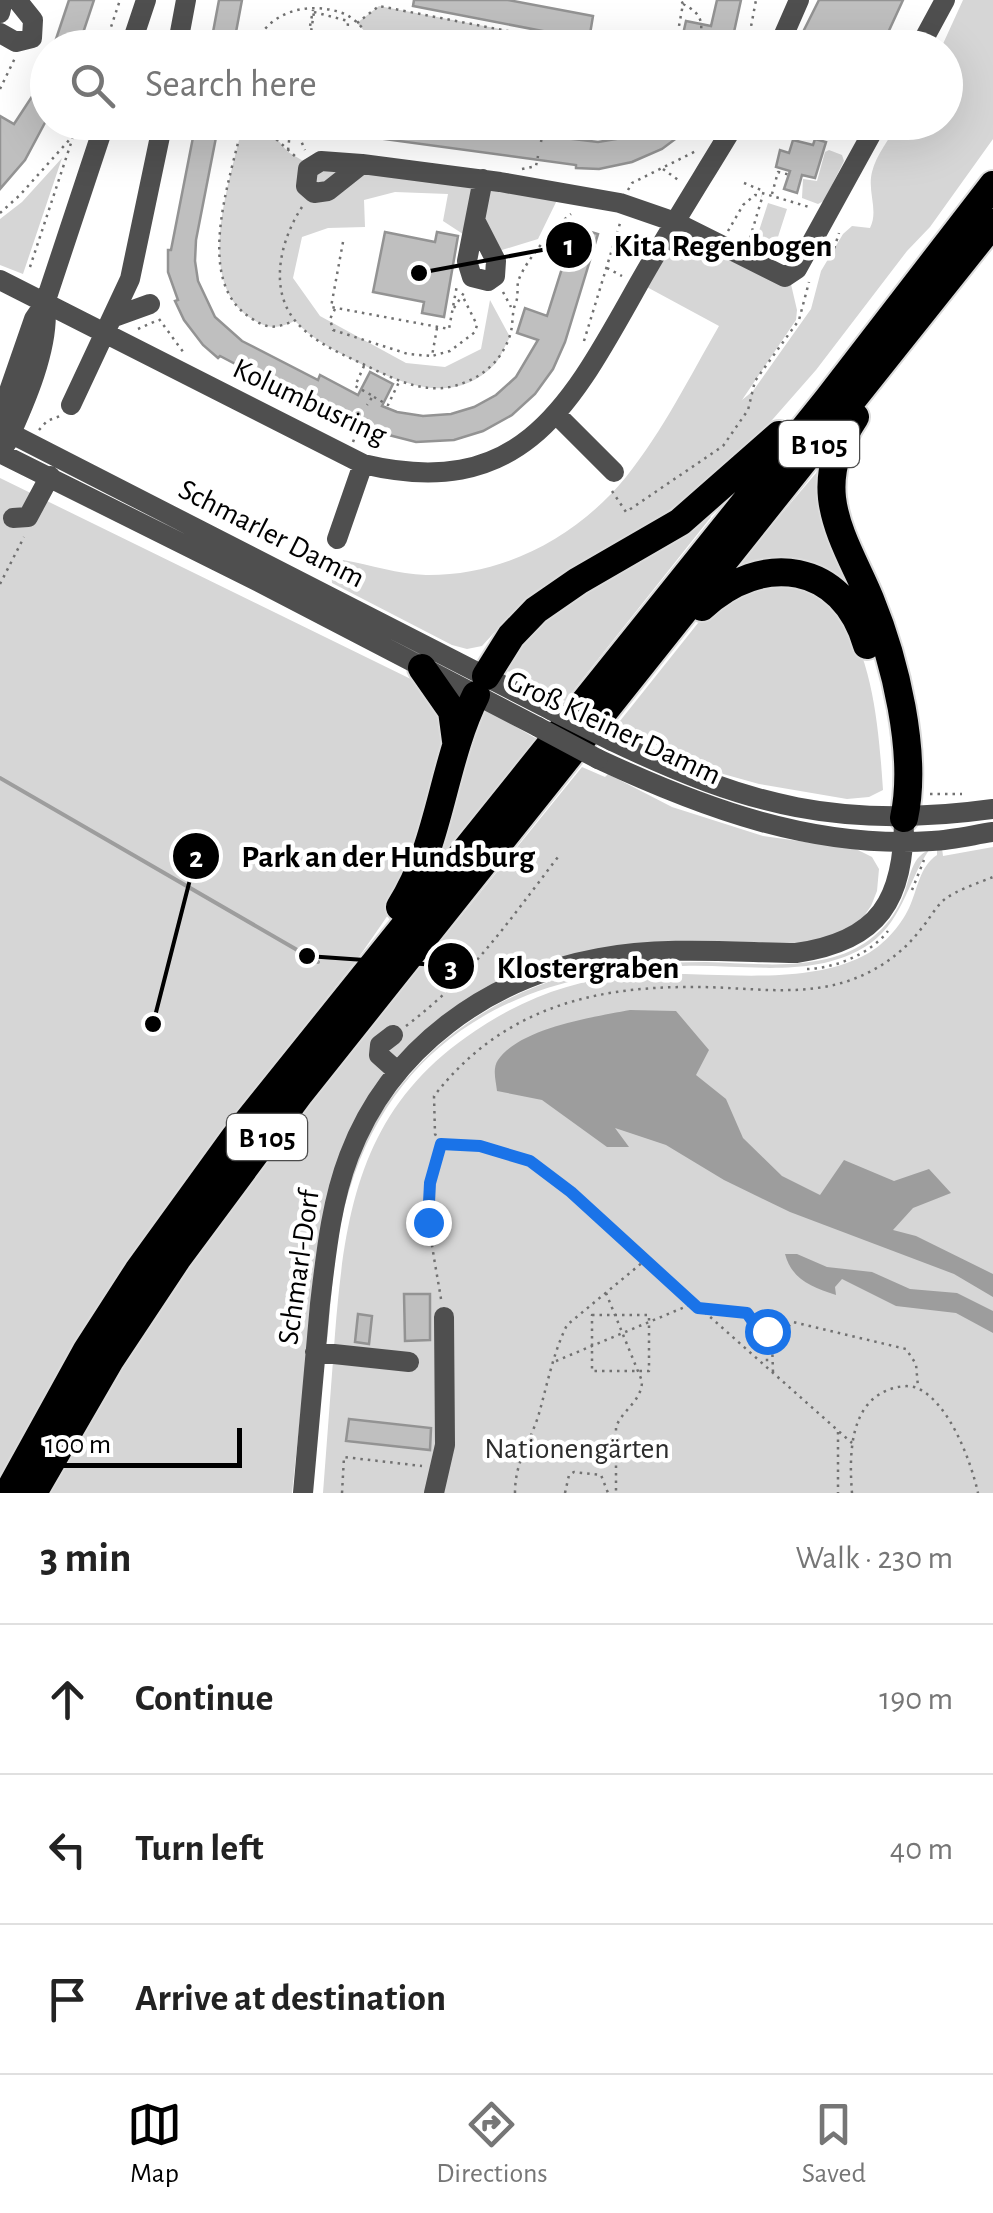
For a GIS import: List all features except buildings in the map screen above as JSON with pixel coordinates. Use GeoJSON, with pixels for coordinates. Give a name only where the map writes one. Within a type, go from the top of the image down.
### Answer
{"type":"FeatureCollection","features":[{"type":"Feature","properties":{"kind":"highway","name":"B 105"},"geometry":{"type":"LineString","coordinates":[[8,1493],[87,1350],[138,1271],[235,1137],[828,398],[993,185]]}},
{"type":"Feature","properties":{"kind":"highway","name":"B 105"},"geometry":{"type":"LineString","coordinates":[[33,1493],[110,1360],[212,1210],[300,1093],[993,223]]}},
{"type":"Feature","properties":{"kind":"highway"},"geometry":{"type":"LineString","coordinates":[[903,339],[894,366],[846,432],[835,461],[832,486],[838,524],[872,604],[895,679],[909,795],[904,830]]}},
{"type":"Feature","properties":{"kind":"highway"},"geometry":{"type":"LineString","coordinates":[[341,1001],[354,968],[394,918],[421,868],[456,742],[481,686],[511,636],[536,610],[680,522],[803,411],[828,398]]}},
{"type":"Feature","properties":{"kind":"highway"},"geometry":{"type":"LineString","coordinates":[[644,662],[668,648],[704,604],[738,582],[751,576],[784,572],[815,578],[845,599],[864,633],[881,700],[892,796],[904,830]]}},
{"type":"Feature","properties":{"kind":"highway"},"geometry":{"type":"LineString","coordinates":[[422,668],[452,711],[456,742]]}},
{"type":"Feature","properties":{"kind":"street"},"geometry":{"type":"LineString","coordinates":[[0,13],[2,0]]}},
{"type":"Feature","properties":{"kind":"street"},"geometry":{"type":"LineString","coordinates":[[17,0],[35,25],[34,30]]}},
{"type":"Feature","properties":{"kind":"street"},"geometry":{"type":"LineString","coordinates":[[136,30],[146,0]]}},
{"type":"Feature","properties":{"kind":"street"},"geometry":{"type":"LineString","coordinates":[[180,30],[186,0]]}},
{"type":"Feature","properties":{"kind":"street"},"geometry":{"type":"LineString","coordinates":[[786,30],[799,0]]}},
{"type":"Feature","properties":{"kind":"street"},"geometry":{"type":"LineString","coordinates":[[929,30],[945,0]]}},
{"type":"Feature","properties":{"kind":"street"},"geometry":{"type":"LineString","coordinates":[[0,33],[11,41],[30,39]]}},
{"type":"Feature","properties":{"kind":"street"},"geometry":{"type":"LineString","coordinates":[[1,454],[4,427],[22,410],[48,324],[45,304],[100,140]]}},
{"type":"Feature","properties":{"kind":"street"},"geometry":{"type":"LineString","coordinates":[[69,409],[130,279],[159,140]]}},
{"type":"Feature","properties":{"kind":"street","name":"Kolumbusring"},"geometry":{"type":"LineString","coordinates":[[0,280],[45,304],[110,326],[354,460],[423,474],[468,469],[513,451],[556,415],[577,390],[725,140]]}},
{"type":"Feature","properties":{"kind":"street"},"geometry":{"type":"LineString","coordinates":[[362,164],[328,191],[314,193],[305,182],[311,165],[321,161],[362,164],[484,179],[592,197],[675,222],[779,276],[791,276],[868,140]]}},
{"type":"Feature","properties":{"kind":"street"},"geometry":{"type":"LineString","coordinates":[[475,220],[484,179]]}},
{"type":"Feature","properties":{"kind":"street"},"geometry":{"type":"LineString","coordinates":[[110,326],[150,304]]}},
{"type":"Feature","properties":{"kind":"street"},"geometry":{"type":"LineString","coordinates":[[90,368],[110,378]]}},
{"type":"Feature","properties":{"kind":"street"},"geometry":{"type":"LineString","coordinates":[[556,415],[610,476]]}},
{"type":"Feature","properties":{"kind":"street","name":"Schmarler Damm"},"geometry":{"type":"LineString","coordinates":[[4,427],[481,686]]}},
{"type":"Feature","properties":{"kind":"street","name":"Schmarler Damm"},"geometry":{"type":"LineString","coordinates":[[1,454],[422,668],[481,686]]}},
{"type":"Feature","properties":{"kind":"street"},"geometry":{"type":"LineString","coordinates":[[337,539],[354,460]]}},
{"type":"Feature","properties":{"kind":"street"},"geometry":{"type":"LineString","coordinates":[[20,518],[50,476]]}},
{"type":"Feature","properties":{"kind":"street","name":"Groß Kleiner Damm"},"geometry":{"type":"LineString","coordinates":[[481,686],[516,692],[544,719],[598,759],[696,802],[767,824],[859,840],[993,809]]}},
{"type":"Feature","properties":{"kind":"street","name":"Groß Kleiner Damm"},"geometry":{"type":"LineString","coordinates":[[481,686],[544,719],[612,741],[727,792],[904,830],[932,841],[993,832]]}},
{"type":"Feature","properties":{"kind":"street","name":"Schmarl-Dorf"},"geometry":{"type":"LineString","coordinates":[[303,1493],[327,1247],[339,1187],[362,1126],[398,1072],[450,1020],[480,1000],[537,973],[633,953],[796,953],[840,943],[872,924],[891,899],[901,870],[904,830]]}},
{"type":"Feature","properties":{"kind":"street"},"geometry":{"type":"LineString","coordinates":[[393,1035],[380,1044],[379,1055],[398,1072]]}},
{"type":"Feature","properties":{"kind":"street"},"geometry":{"type":"LineString","coordinates":[[434,1493],[445,1445],[444,1317]]}},
{"type":"Feature","properties":{"kind":"street"},"geometry":{"type":"LineString","coordinates":[[315,1352],[409,1362]]}},
{"type":"Feature","properties":{"kind":"path"},"geometry":{"type":"LineString","coordinates":[[110,30],[120,0]]}},
{"type":"Feature","properties":{"kind":"path"},"geometry":{"type":"LineString","coordinates":[[750,30],[756,0]]}},
{"type":"Feature","properties":{"kind":"path"},"geometry":{"type":"LineString","coordinates":[[678,30],[682,2],[699,12],[702,30]]}},
{"type":"Feature","properties":{"kind":"path"},"geometry":{"type":"LineString","coordinates":[[357,23],[379,6],[506,30]]}},
{"type":"Feature","properties":{"kind":"path"},"geometry":{"type":"LineString","coordinates":[[310,30],[314,7]]}},
{"type":"Feature","properties":{"kind":"path"},"geometry":{"type":"LineString","coordinates":[[262,30],[287,10],[314,7],[345,14],[363,30]]}},
{"type":"Feature","properties":{"kind":"path"},"geometry":{"type":"LineString","coordinates":[[311,30],[314,12],[341,18],[350,24],[349,30]]}},
{"type":"Feature","properties":{"kind":"path"},"geometry":{"type":"LineString","coordinates":[[0,89],[22,42]]}},
{"type":"Feature","properties":{"kind":"path"},"geometry":{"type":"LineString","coordinates":[[0,212],[20,196],[69,140]]}},
{"type":"Feature","properties":{"kind":"path"},"geometry":{"type":"LineString","coordinates":[[30,268],[72,140]]}},
{"type":"Feature","properties":{"kind":"path"},"geometry":{"type":"LineString","coordinates":[[238,140],[217,250],[220,277],[227,296],[264,327],[277,328],[294,321]]}},
{"type":"Feature","properties":{"kind":"path"},"geometry":{"type":"LineString","coordinates":[[278,140],[288,152],[311,165]]}},
{"type":"Feature","properties":{"kind":"path"},"geometry":{"type":"LineString","coordinates":[[288,152],[290,140]]}},
{"type":"Feature","properties":{"kind":"path"},"geometry":{"type":"LineString","coordinates":[[300,140],[311,165]]}},
{"type":"Feature","properties":{"kind":"path"},"geometry":{"type":"LineString","coordinates":[[583,345],[632,182],[708,144]]}},
{"type":"Feature","properties":{"kind":"path"},"geometry":{"type":"LineString","coordinates":[[663,168],[694,192]]}},
{"type":"Feature","properties":{"kind":"path"},"geometry":{"type":"LineString","coordinates":[[771,195],[778,172],[790,176]]}},
{"type":"Feature","properties":{"kind":"path"},"geometry":{"type":"LineString","coordinates":[[744,183],[759,187],[762,194],[744,258]]}},
{"type":"Feature","properties":{"kind":"path"},"geometry":{"type":"LineString","coordinates":[[314,193],[294,218],[279,266],[281,288],[294,321],[324,345],[400,382],[425,389],[448,389],[495,364],[510,337],[518,280],[556,225],[592,197]]}},
{"type":"Feature","properties":{"kind":"path"},"geometry":{"type":"LineString","coordinates":[[720,245],[743,205],[753,196],[771,195],[828,213],[839,235],[834,248],[821,259]]}},
{"type":"Feature","properties":{"kind":"path"},"geometry":{"type":"LineString","coordinates":[[343,242],[331,306],[449,329],[452,310],[458,277],[466,287],[452,310]]}},
{"type":"Feature","properties":{"kind":"path"},"geometry":{"type":"LineString","coordinates":[[610,476],[626,512],[723,446],[748,410],[755,380],[799,320],[811,275]]}},
{"type":"Feature","properties":{"kind":"path"},"geometry":{"type":"LineString","coordinates":[[336,308],[330,318],[332,330],[408,354],[432,356],[450,351],[475,332],[477,325],[463,297]]}},
{"type":"Feature","properties":{"kind":"path"},"geometry":{"type":"LineString","coordinates":[[128,334],[160,320],[184,353]]}},
{"type":"Feature","properties":{"kind":"path"},"geometry":{"type":"LineString","coordinates":[[432,356],[438,327]]}},
{"type":"Feature","properties":{"kind":"path"},"geometry":{"type":"LineString","coordinates":[[364,365],[354,386],[388,405],[400,382]]}},
{"type":"Feature","properties":{"kind":"path"},"geometry":{"type":"LineString","coordinates":[[367,406],[373,396]]}},
{"type":"Feature","properties":{"kind":"path"},"geometry":{"type":"LineString","coordinates":[[38,432],[47,421],[69,409]]}},
{"type":"Feature","properties":{"kind":"path"},"geometry":{"type":"LineString","coordinates":[[354,460],[362,418]]}},
{"type":"Feature","properties":{"kind":"path"},"geometry":{"type":"LineString","coordinates":[[0,584],[30,526],[20,518]]}},
{"type":"Feature","properties":{"kind":"path"},"geometry":{"type":"LineString","coordinates":[[929,794],[971,794]]}},
{"type":"Feature","properties":{"kind":"path"},"geometry":{"type":"LineString","coordinates":[[393,1035],[470,972],[558,857]]}},
{"type":"Feature","properties":{"kind":"path"},"geometry":{"type":"LineString","coordinates":[[910,896],[926,857]]}},
{"type":"Feature","properties":{"kind":"path"},"geometry":{"type":"LineString","coordinates":[[444,1317],[428,1222],[430,1183],[441,1144],[435,1134],[434,1096],[468,1056],[499,1032],[587,996],[690,986],[743,990],[830,987],[877,969],[918,933],[944,900],[993,877]]}},
{"type":"Feature","properties":{"kind":"path"},"geometry":{"type":"LineString","coordinates":[[801,970],[850,959],[884,936],[896,921]]}},
{"type":"Feature","properties":{"kind":"path"},"geometry":{"type":"LineString","coordinates":[[441,1144],[480,1146],[530,1161],[559,1182],[852,1443]]}},
{"type":"Feature","properties":{"kind":"path"},"geometry":{"type":"LineString","coordinates":[[516,1493],[517,1463],[536,1422],[568,1324],[644,1260]]}},
{"type":"Feature","properties":{"kind":"path"},"geometry":{"type":"LineString","coordinates":[[605,1292],[642,1382],[640,1396],[616,1427],[616,1493]]}},
{"type":"Feature","properties":{"kind":"path"},"geometry":{"type":"LineString","coordinates":[[554,1362],[693,1304]]}},
{"type":"Feature","properties":{"kind":"path"},"geometry":{"type":"LineString","coordinates":[[698,1308],[747,1313],[756,1326],[767,1331],[767,1367]]}},
{"type":"Feature","properties":{"kind":"path"},"geometry":{"type":"LineString","coordinates":[[592,1315],[649,1315],[650,1321],[649,1371],[592,1372],[592,1315]]}},
{"type":"Feature","properties":{"kind":"path"},"geometry":{"type":"LineString","coordinates":[[773,1372],[772,1342],[793,1322],[906,1349],[916,1364],[918,1388]]}},
{"type":"Feature","properties":{"kind":"path"},"geometry":{"type":"LineString","coordinates":[[852,1493],[852,1443],[858,1420],[883,1391],[902,1386],[918,1388],[942,1410],[960,1440],[978,1493]]}},
{"type":"Feature","properties":{"kind":"path"},"geometry":{"type":"LineString","coordinates":[[838,1430],[838,1493]]}},
{"type":"Feature","properties":{"kind":"path"},"geometry":{"type":"LineString","coordinates":[[342,1493],[344,1457],[438,1467]]}},
{"type":"Feature","properties":{"kind":"path"},"geometry":{"type":"LineString","coordinates":[[565,1493],[569,1475],[574,1472],[602,1475],[608,1493]]}},
{"type":"Feature","properties":{"kind":"green space"},"geometry":{"type":"Polygon","coordinates":[[[963,0],[993,0],[993,139],[930,227],[758,436],[697,490],[653,522],[523,601],[482,646],[467,649],[452,645],[332,583],[331,567],[343,560],[426,575],[483,569],[562,535],[607,498],[652,441],[719,326],[645,286],[678,230],[790,280],[796,320],[742,400],[753,391],[811,309],[821,271],[843,234],[852,226],[870,228],[872,172],[888,140],[963,140],[963,30],[949,30],[963,0]]]}},
{"type":"Feature","properties":{"kind":"green space"},"geometry":{"type":"Polygon","coordinates":[[[379,6],[505,30],[363,30],[357,23],[379,6]]]}},
{"type":"Feature","properties":{"kind":"green space"},"geometry":{"type":"Polygon","coordinates":[[[239,140],[278,140],[288,152],[310,165],[561,192],[538,239],[492,253],[443,221],[448,194],[395,192],[364,200],[365,227],[328,228],[302,237],[293,278],[320,316],[406,363],[445,367],[481,349],[490,300],[510,337],[495,364],[479,377],[446,388],[411,384],[376,371],[317,339],[295,321],[273,327],[252,319],[234,302],[224,281],[220,256],[225,200],[239,140]]]}},
{"type":"Feature","properties":{"kind":"green space"},"geometry":{"type":"Polygon","coordinates":[[[825,152],[842,155],[844,161],[824,201],[818,204],[802,198],[803,179],[817,181],[825,152]]]}},
{"type":"Feature","properties":{"kind":"green space"},"geometry":{"type":"Polygon","coordinates":[[[62,158],[23,274],[0,265],[0,219],[22,202],[62,158]]]}},
{"type":"Feature","properties":{"kind":"green space"},"geometry":{"type":"Polygon","coordinates":[[[768,203],[787,209],[776,243],[757,237],[768,203]]]}},
{"type":"Feature","properties":{"kind":"green space"},"geometry":{"type":"Polygon","coordinates":[[[828,459],[827,484],[836,535],[875,635],[891,691],[903,790],[899,791],[881,665],[866,626],[846,593],[818,571],[780,563],[732,572],[828,459]]]}},
{"type":"Feature","properties":{"kind":"green space"},"geometry":{"type":"Polygon","coordinates":[[[0,478],[421,684],[450,734],[397,902],[359,957],[253,1091],[306,1107],[582,767],[605,777],[608,774],[672,807],[763,836],[856,849],[872,857],[879,869],[877,891],[862,919],[821,944],[532,968],[379,1086],[316,1272],[292,1493],[0,1493],[0,478]]]}},
{"type":"Feature","properties":{"kind":"green space"},"geometry":{"type":"Polygon","coordinates":[[[708,513],[711,517],[565,701],[502,668],[535,621],[708,513]]]}},
{"type":"Feature","properties":{"kind":"green space"},"geometry":{"type":"Polygon","coordinates":[[[795,581],[836,606],[861,651],[877,721],[883,790],[869,797],[847,799],[759,784],[716,772],[616,726],[706,613],[730,592],[795,581]]]}},
{"type":"Feature","properties":{"kind":"green space"},"geometry":{"type":"Polygon","coordinates":[[[487,710],[537,739],[423,882],[476,712],[487,710]]]}},
{"type":"Feature","properties":{"kind":"green space","name":"Nationengärten"},"geometry":{"type":"Polygon","coordinates":[[[993,847],[993,1493],[323,1493],[339,1288],[354,1203],[366,1163],[384,1127],[407,1092],[437,1060],[511,1009],[588,981],[658,974],[780,975],[838,966],[870,952],[896,929],[937,849],[942,848],[943,856],[993,847]]]}},
{"type":"Feature","properties":{"kind":"green space"},"geometry":{"type":"Polygon","coordinates":[[[929,850],[887,928],[863,948],[842,958],[798,967],[683,966],[572,981],[522,997],[476,1021],[435,1051],[400,1089],[371,1136],[349,1191],[337,1247],[327,1342],[324,1340],[338,1227],[346,1190],[363,1144],[388,1103],[418,1066],[453,1034],[493,1007],[582,972],[668,963],[802,963],[845,953],[874,937],[889,920],[917,859],[929,850]]]}},
{"type":"Feature","properties":{"kind":"shaded area"},"geometry":{"type":"Polygon","coordinates":[[[630,1010],[676,1011],[709,1050],[696,1075],[726,1099],[743,1138],[782,1176],[820,1195],[844,1160],[894,1181],[929,1169],[951,1193],[913,1208],[893,1230],[916,1236],[993,1274],[993,1297],[954,1274],[790,1212],[724,1180],[666,1145],[615,1128],[629,1147],[607,1147],[542,1100],[497,1091],[496,1064],[508,1049],[558,1026],[630,1010]]]}},
{"type":"Feature","properties":{"kind":"shaded area"},"geometry":{"type":"Polygon","coordinates":[[[785,1254],[797,1254],[827,1267],[872,1272],[910,1289],[957,1293],[993,1311],[993,1333],[956,1313],[896,1306],[842,1279],[835,1287],[836,1295],[819,1289],[798,1276],[785,1254]]]}},
{"type":"Feature","properties":{"kind":"waterway"},"geometry":{"type":"LineString","coordinates":[[0,778],[318,962]]}},
{"type":"Feature","properties":{"kind":"place","name":"Kita Regenbogen"},"geometry":{"type":"Point","coordinates":[419,273]}},
{"type":"Feature","properties":{"kind":"place","name":"Klostergraben"},"geometry":{"type":"Point","coordinates":[307,956]}},
{"type":"Feature","properties":{"kind":"place","name":"Park an der Hundsburg"},"geometry":{"type":"Point","coordinates":[153,1024]}},
{"type":"Feature","properties":{"kind":"route"},"geometry":{"type":"LineString","coordinates":[[428,1222],[434,1157],[441,1144],[508,1152],[547,1172],[698,1308],[747,1313],[756,1326],[767,1331]]}}]}
